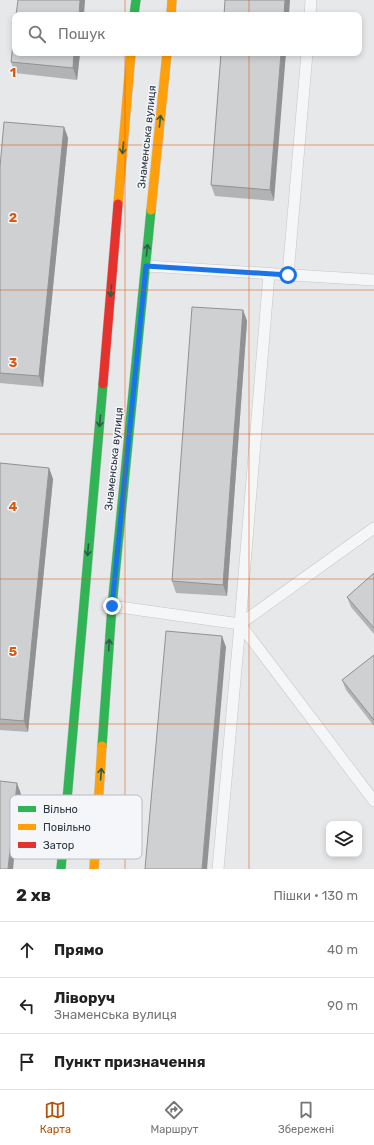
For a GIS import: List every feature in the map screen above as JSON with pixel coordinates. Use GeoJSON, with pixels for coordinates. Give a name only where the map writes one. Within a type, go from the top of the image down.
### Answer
{"type":"FeatureCollection","features":[{"type":"Feature","properties":{"kind":"main road"},"geometry":{"type":"LineString","coordinates":[[134,12],[136,0]]}},
{"type":"Feature","properties":{"kind":"main road"},"geometry":{"type":"LineString","coordinates":[[171,12],[172,0]]}},
{"type":"Feature","properties":{"kind":"main road","name":"Знаменська вулиця"},"geometry":{"type":"LineString","coordinates":[[67,795],[131,56]]}},
{"type":"Feature","properties":{"kind":"main road","name":"Знаменська вулиця"},"geometry":{"type":"LineString","coordinates":[[99,795],[112,606],[167,56]]}},
{"type":"Feature","properties":{"kind":"main road","name":"Знаменська вулиця"},"geometry":{"type":"LineString","coordinates":[[61,869],[62,859]]}},
{"type":"Feature","properties":{"kind":"main road","name":"Знаменська вулиця"},"geometry":{"type":"LineString","coordinates":[[94,869],[95,859]]}},
{"type":"Feature","properties":{"kind":"lane"},"geometry":{"type":"LineString","coordinates":[[310,12],[311,0]]}},
{"type":"Feature","properties":{"kind":"lane"},"geometry":{"type":"LineString","coordinates":[[288,275],[307,56]]}},
{"type":"Feature","properties":{"kind":"lane"},"geometry":{"type":"LineString","coordinates":[[146,266],[374,280]]}},
{"type":"Feature","properties":{"kind":"lane"},"geometry":{"type":"LineString","coordinates":[[218,869],[269,274]]}},
{"type":"Feature","properties":{"kind":"lane"},"geometry":{"type":"LineString","coordinates":[[112,606],[240,624],[374,528]]}},
{"type":"Feature","properties":{"kind":"lane"},"geometry":{"type":"LineString","coordinates":[[240,624],[374,801]]}},
{"type":"Feature","properties":{"kind":"building"},"geometry":{"type":"Polygon","coordinates":[[[18,0],[80,0],[79,12],[16,12],[18,0]]]}},
{"type":"Feature","properties":{"kind":"building"},"geometry":{"type":"Polygon","coordinates":[[[225,0],[285,0],[284,12],[224,12],[225,0]]]}},
{"type":"Feature","properties":{"kind":"building"},"geometry":{"type":"Polygon","coordinates":[[[12,53],[12,56],[74,56],[73,68],[11,62],[12,53]]]}},
{"type":"Feature","properties":{"kind":"building"},"geometry":{"type":"Polygon","coordinates":[[[221,56],[281,56],[270,190],[211,185],[221,56]]]}},
{"type":"Feature","properties":{"kind":"building"},"geometry":{"type":"Polygon","coordinates":[[[4,122],[64,127],[39,376],[0,373],[0,167],[4,122]]]}},
{"type":"Feature","properties":{"kind":"building"},"geometry":{"type":"Polygon","coordinates":[[[192,307],[243,310],[223,585],[172,581],[192,307]]]}},
{"type":"Feature","properties":{"kind":"building"},"geometry":{"type":"Polygon","coordinates":[[[0,463],[49,468],[24,721],[0,719],[0,463]]]}},
{"type":"Feature","properties":{"kind":"building"},"geometry":{"type":"Polygon","coordinates":[[[374,573],[374,628],[347,597],[374,573]]]}},
{"type":"Feature","properties":{"kind":"building"},"geometry":{"type":"Polygon","coordinates":[[[166,631],[222,636],[202,869],[145,869],[166,631]]]}},
{"type":"Feature","properties":{"kind":"building"},"geometry":{"type":"Polygon","coordinates":[[[374,655],[374,720],[342,680],[374,655]]]}},
{"type":"Feature","properties":{"kind":"building"},"geometry":{"type":"Polygon","coordinates":[[[0,781],[17,783],[16,795],[10,795],[10,850],[8,869],[0,869],[0,781]]]}},
{"type":"Feature","properties":{"kind":"traffic: fast"},"geometry":{"type":"LineString","coordinates":[[134,12],[136,0]]}},
{"type":"Feature","properties":{"kind":"traffic: fast"},"geometry":{"type":"LineString","coordinates":[[102,746],[112,606],[151,210]]}},
{"type":"Feature","properties":{"kind":"traffic: fast"},"geometry":{"type":"LineString","coordinates":[[67,795],[103,384]]}},
{"type":"Feature","properties":{"kind":"traffic: fast"},"geometry":{"type":"LineString","coordinates":[[61,869],[62,859]]}},
{"type":"Feature","properties":{"kind":"traffic: slow"},"geometry":{"type":"LineString","coordinates":[[171,12],[172,0]]}},
{"type":"Feature","properties":{"kind":"traffic: slow"},"geometry":{"type":"LineString","coordinates":[[118,204],[131,56]]}},
{"type":"Feature","properties":{"kind":"traffic: slow"},"geometry":{"type":"LineString","coordinates":[[151,210],[167,56]]}},
{"type":"Feature","properties":{"kind":"traffic: slow"},"geometry":{"type":"LineString","coordinates":[[99,795],[102,746]]}},
{"type":"Feature","properties":{"kind":"traffic: slow"},"geometry":{"type":"LineString","coordinates":[[94,869],[95,859]]}},
{"type":"Feature","properties":{"kind":"traffic: jam"},"geometry":{"type":"LineString","coordinates":[[103,384],[118,204]]}},
{"type":"Feature","properties":{"kind":"route"},"geometry":{"type":"LineString","coordinates":[[112,606],[146,266],[288,275]]}}]}
